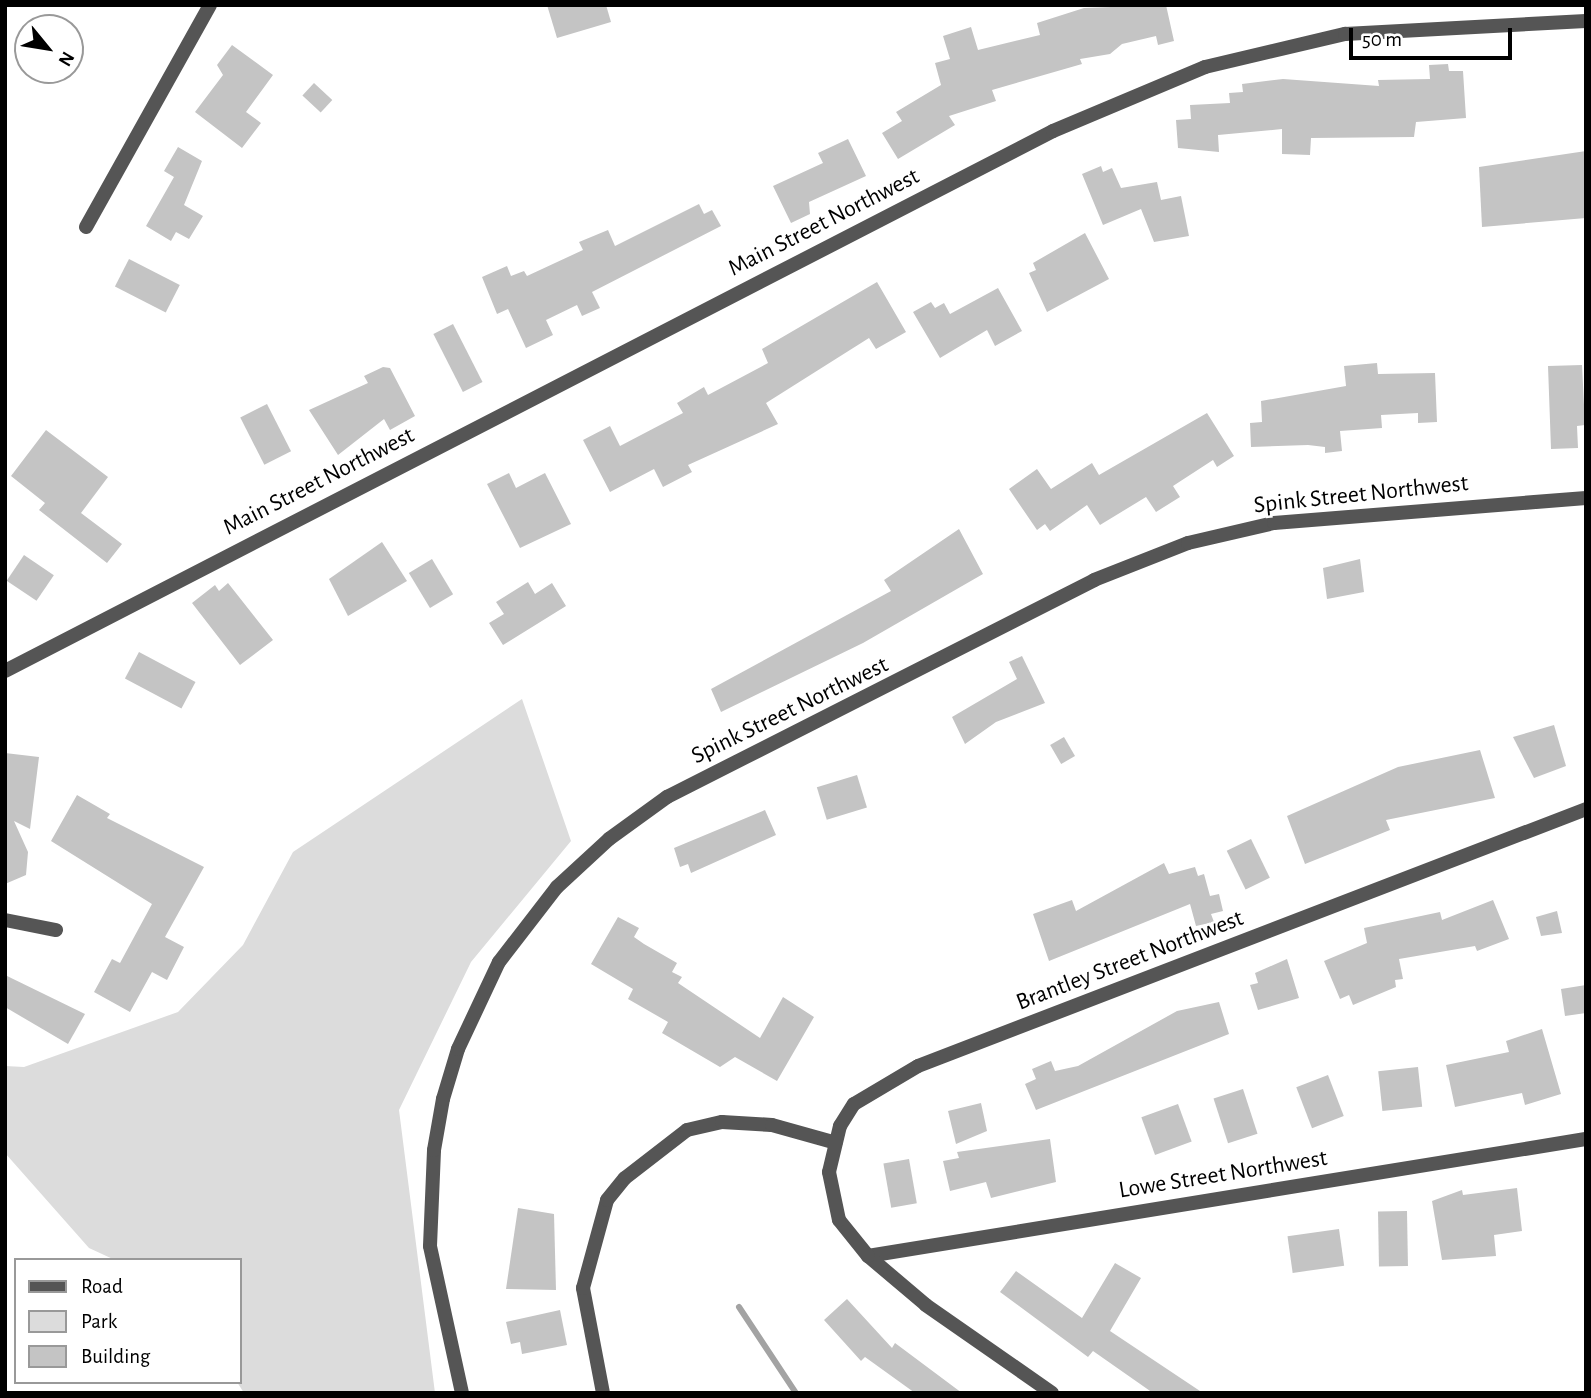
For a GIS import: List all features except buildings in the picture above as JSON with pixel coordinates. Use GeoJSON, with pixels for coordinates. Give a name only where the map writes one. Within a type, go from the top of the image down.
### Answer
{"type":"FeatureCollection","features":[{"type":"Feature","properties":{"kind":"street"},"geometry":{"type":"LineString","coordinates":[[86,227],[210,5]]}},
{"type":"Feature","properties":{"kind":"street","name":"Main Street Northwest"},"geometry":{"type":"LineString","coordinates":[[5,671],[23,664],[125,606],[1053,131],[1205,67],[1345,34],[1586,21]]}},
{"type":"Feature","properties":{"kind":"street","name":"Spink Street Northwest"},"geometry":{"type":"LineString","coordinates":[[462,1393],[430,1246],[434,1150],[443,1099],[458,1049],[499,962],[557,887],[609,839],[667,797],[1094,580],[1188,543],[1274,523],[1586,498]]}},
{"type":"Feature","properties":{"kind":"street","name":"Brantley Street Northwest"},"geometry":{"type":"LineString","coordinates":[[1052,1393],[868,1256],[839,1220],[832,1198],[836,1143],[854,1104],[918,1066],[1586,809]]}},
{"type":"Feature","properties":{"kind":"street"},"geometry":{"type":"LineString","coordinates":[[5,920],[55,930]]}},
{"type":"Feature","properties":{"kind":"street"},"geometry":{"type":"LineString","coordinates":[[603,1393],[583,1288],[607,1200],[625,1178],[687,1130],[722,1122],[772,1125],[836,1143]]}},
{"type":"Feature","properties":{"kind":"street","name":"Lowe Street Northwest"},"geometry":{"type":"LineString","coordinates":[[868,1256],[1586,1139]]}},
{"type":"Feature","properties":{"kind":"green space"},"geometry":{"type":"Polygon","coordinates":[[[522,699],[571,841],[471,962],[399,1110],[435,1393],[244,1393],[238,1384],[242,1384],[242,1258],[111,1258],[89,1248],[5,1153],[5,1066],[24,1067],[178,1012],[243,945],[293,852],[522,699]]]}},
{"type":"Feature","properties":{"kind":"waterway"},"geometry":{"type":"LineString","coordinates":[[739,1307],[796,1393]]}}]}
